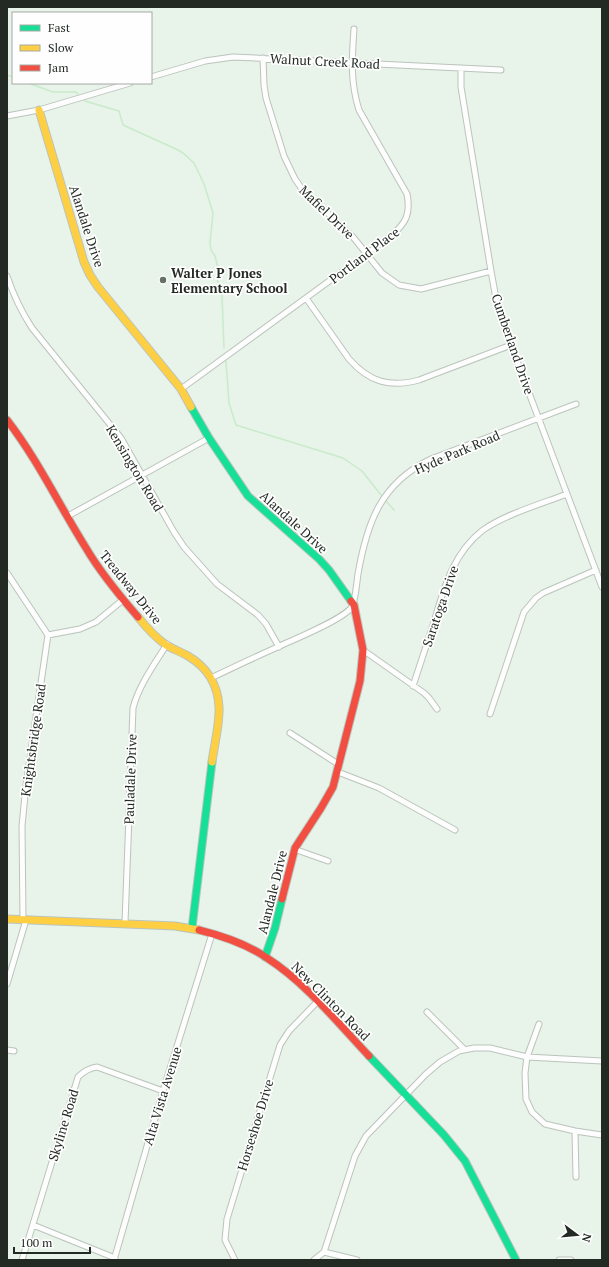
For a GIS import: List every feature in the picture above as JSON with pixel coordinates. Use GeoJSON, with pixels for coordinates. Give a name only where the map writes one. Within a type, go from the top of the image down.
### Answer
{"type":"FeatureCollection","features":[{"type":"Feature","properties":{"kind":"street","name":"Portland Place"},"geometry":{"type":"LineString","coordinates":[[181,389],[401,228],[408,215],[409,203],[407,194],[359,110],[353,86],[352,63],[354,29]]}},
{"type":"Feature","properties":{"kind":"street","name":"Walnut Creek Road"},"geometry":{"type":"LineString","coordinates":[[152,77],[205,61],[233,57],[501,70]]}},
{"type":"Feature","properties":{"kind":"street","name":"Mafiel Drive"},"geometry":{"type":"LineString","coordinates":[[263,58],[266,98],[284,156],[294,179],[302,189],[353,237],[382,274],[392,282],[406,287],[421,289],[433,287],[491,270]]}},
{"type":"Feature","properties":{"kind":"street","name":"Cumberland Drive"},"geometry":{"type":"LineString","coordinates":[[461,68],[461,87],[497,304],[602,587]]}},
{"type":"Feature","properties":{"kind":"street"},"geometry":{"type":"LineString","coordinates":[[7,116],[39,110],[127,84]]}},
{"type":"Feature","properties":{"kind":"street","name":"Alandale Drive"},"geometry":{"type":"LineString","coordinates":[[39,110],[84,262],[90,275],[181,389],[209,438],[253,501],[319,559],[333,575],[354,605],[363,650],[358,695],[338,764],[338,772],[327,798],[294,849],[273,940],[265,957]]}},
{"type":"Feature","properties":{"kind":"street","name":"Kensington Road"},"geometry":{"type":"LineString","coordinates":[[7,276],[15,298],[32,328],[121,438],[141,476],[184,547],[217,584],[258,615],[266,624],[279,647]]}},
{"type":"Feature","properties":{"kind":"street"},"geometry":{"type":"LineString","coordinates":[[306,298],[349,359],[362,373],[378,381],[406,383],[419,380],[511,345]]}},
{"type":"Feature","properties":{"kind":"street","name":"Hyde Park Road"},"geometry":{"type":"LineString","coordinates":[[354,605],[359,570],[371,524],[380,503],[396,483],[410,471],[431,459],[576,404]]}},
{"type":"Feature","properties":{"kind":"street","name":"Treadway Drive"},"geometry":{"type":"LineString","coordinates":[[7,420],[18,434],[88,552],[124,599],[145,625],[167,644],[202,666],[211,678],[217,693],[219,709],[192,928]]}},
{"type":"Feature","properties":{"kind":"street"},"geometry":{"type":"LineString","coordinates":[[68,516],[209,438]]}},
{"type":"Feature","properties":{"kind":"street","name":"Saratoga Drive"},"geometry":{"type":"LineString","coordinates":[[413,686],[449,576],[460,555],[470,542],[492,524],[567,494]]}},
{"type":"Feature","properties":{"kind":"street"},"geometry":{"type":"LineString","coordinates":[[490,714],[524,612],[536,598],[543,593],[596,570]]}},
{"type":"Feature","properties":{"kind":"street"},"geometry":{"type":"LineString","coordinates":[[7,573],[48,635],[80,629],[96,622],[124,599]]}},
{"type":"Feature","properties":{"kind":"street"},"geometry":{"type":"LineString","coordinates":[[211,678],[313,631],[347,612],[354,605]]}},
{"type":"Feature","properties":{"kind":"street","name":"Knightsbridge Road"},"geometry":{"type":"LineString","coordinates":[[7,984],[24,920],[22,819],[48,635]]}},
{"type":"Feature","properties":{"kind":"street","name":"Pauladale Drive"},"geometry":{"type":"LineString","coordinates":[[125,923],[133,708],[136,696],[167,644]]}},
{"type":"Feature","properties":{"kind":"street"},"geometry":{"type":"LineString","coordinates":[[363,650],[429,698],[437,709]]}},
{"type":"Feature","properties":{"kind":"street"},"geometry":{"type":"LineString","coordinates":[[290,732],[338,764]]}},
{"type":"Feature","properties":{"kind":"street"},"geometry":{"type":"LineString","coordinates":[[338,772],[379,788],[456,830]]}},
{"type":"Feature","properties":{"kind":"street"},"geometry":{"type":"LineString","coordinates":[[294,849],[328,861]]}},
{"type":"Feature","properties":{"kind":"street","name":"New Clinton Road"},"geometry":{"type":"LineString","coordinates":[[7,919],[157,924],[192,928],[240,944],[265,957],[292,977],[444,1135],[464,1161],[516,1260]]}},
{"type":"Feature","properties":{"kind":"street","name":"Alta Vista Avenue"},"geometry":{"type":"LineString","coordinates":[[114,1259],[162,1091],[212,934]]}},
{"type":"Feature","properties":{"kind":"street","name":"Horseshoe Drive"},"geometry":{"type":"LineString","coordinates":[[235,1260],[225,1240],[227,1219],[280,1045],[289,1031],[317,1002]]}},
{"type":"Feature","properties":{"kind":"street"},"geometry":{"type":"LineString","coordinates":[[427,1012],[464,1049]]}},
{"type":"Feature","properties":{"kind":"street"},"geometry":{"type":"LineString","coordinates":[[539,1024],[527,1057],[525,1092],[528,1105],[532,1112],[545,1124],[602,1135]]}},
{"type":"Feature","properties":{"kind":"street"},"geometry":{"type":"LineString","coordinates":[[314,1260],[324,1252],[358,1148],[370,1130],[440,1062],[459,1051],[474,1048],[490,1048],[527,1057],[602,1061]]}},
{"type":"Feature","properties":{"kind":"street"},"geometry":{"type":"LineString","coordinates":[[7,1050],[14,1051]]}},
{"type":"Feature","properties":{"kind":"street","name":"Skyline Road"},"geometry":{"type":"LineString","coordinates":[[22,1260],[78,1077],[83,1071],[97,1067],[162,1091]]}},
{"type":"Feature","properties":{"kind":"street"},"geometry":{"type":"LineString","coordinates":[[576,1131],[576,1177]]}},
{"type":"Feature","properties":{"kind":"street"},"geometry":{"type":"LineString","coordinates":[[33,1225],[114,1259]]}},
{"type":"Feature","properties":{"kind":"street"},"geometry":{"type":"LineString","coordinates":[[324,1252],[357,1260]]}},
{"type":"Feature","properties":{"kind":"street"},"geometry":{"type":"LineString","coordinates":[[559,1260],[571,1260]]}},
{"type":"Feature","properties":{"kind":"waterway"},"geometry":{"type":"LineString","coordinates":[[7,75],[12,77]]}},
{"type":"Feature","properties":{"kind":"waterway"},"geometry":{"type":"LineString","coordinates":[[31,84],[53,92],[76,92],[78,94]]}},
{"type":"Feature","properties":{"kind":"waterway"},"geometry":{"type":"LineString","coordinates":[[85,101],[119,111],[123,125],[176,149],[194,163],[204,184],[213,213],[210,243],[211,250],[215,256],[217,264],[217,279],[222,295],[224,348]]}},
{"type":"Feature","properties":{"kind":"waterway"},"geometry":{"type":"LineString","coordinates":[[226,361],[229,403],[236,425],[343,458],[362,471],[381,495]]}},
{"type":"Feature","properties":{"kind":"waterway"},"geometry":{"type":"LineString","coordinates":[[386,501],[394,510]]}},
{"type":"Feature","properties":{"kind":"traffic: fast"},"geometry":{"type":"LineString","coordinates":[[191,407],[209,438],[248,496],[319,559],[329,570],[351,601]]}},
{"type":"Feature","properties":{"kind":"traffic: fast"},"geometry":{"type":"LineString","coordinates":[[192,928],[212,762]]}},
{"type":"Feature","properties":{"kind":"traffic: fast"},"geometry":{"type":"LineString","coordinates":[[265,957],[275,928],[282,899]]}},
{"type":"Feature","properties":{"kind":"traffic: fast"},"geometry":{"type":"LineString","coordinates":[[369,1056],[444,1135],[465,1161],[516,1260]]}},
{"type":"Feature","properties":{"kind":"traffic: slow"},"geometry":{"type":"LineString","coordinates":[[39,110],[84,262],[90,275],[98,287],[181,389],[191,407]]}},
{"type":"Feature","properties":{"kind":"traffic: slow"},"geometry":{"type":"LineString","coordinates":[[138,617],[162,642],[195,660],[206,671],[214,684],[218,699],[219,713],[212,762]]}},
{"type":"Feature","properties":{"kind":"traffic: slow"},"geometry":{"type":"LineString","coordinates":[[7,919],[175,926],[199,930]]}},
{"type":"Feature","properties":{"kind":"traffic: jam"},"geometry":{"type":"LineString","coordinates":[[7,420],[29,451],[91,557],[138,617]]}},
{"type":"Feature","properties":{"kind":"traffic: jam"},"geometry":{"type":"LineString","coordinates":[[282,899],[295,848],[333,787],[360,681],[363,650],[354,605],[351,601]]}},
{"type":"Feature","properties":{"kind":"traffic: jam"},"geometry":{"type":"LineString","coordinates":[[199,930],[243,945],[259,953],[281,968],[308,991],[369,1056]]}},
{"type":"Feature","properties":{"kind":"place","name":"Walter P Jones Elementary School"},"geometry":{"type":"Point","coordinates":[163,280]}}]}
